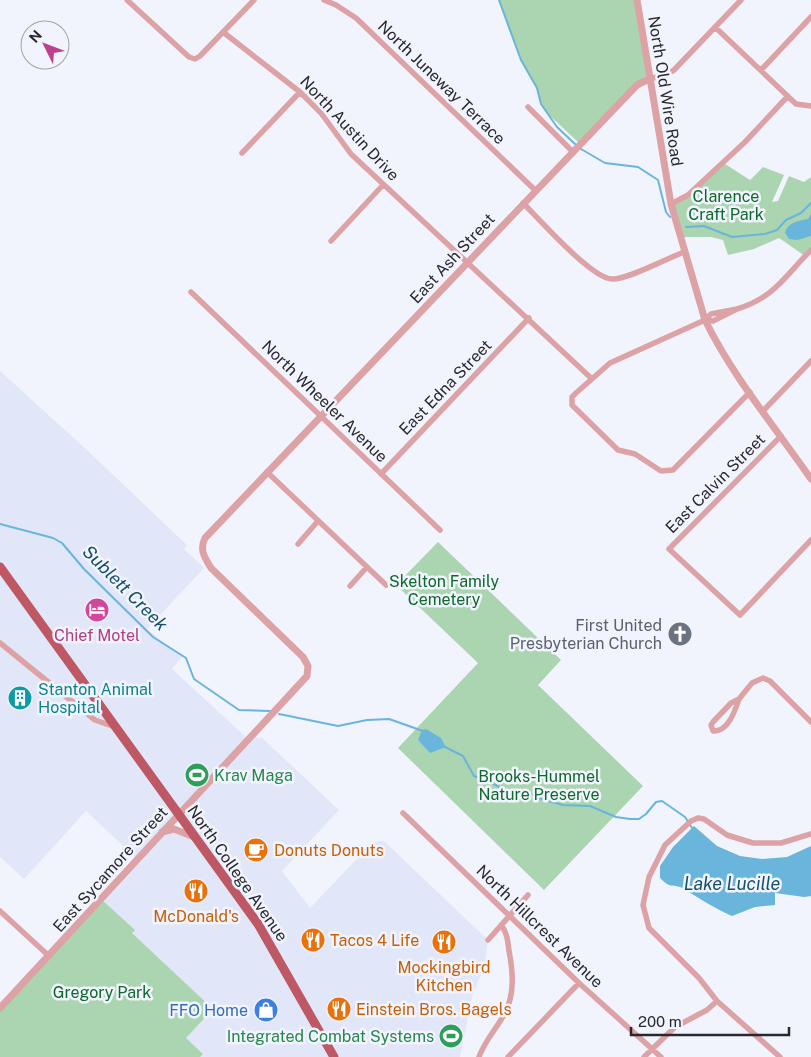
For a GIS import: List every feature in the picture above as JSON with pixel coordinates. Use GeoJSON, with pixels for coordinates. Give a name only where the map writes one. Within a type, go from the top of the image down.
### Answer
{"type":"FeatureCollection","features":[{"type":"Feature","properties":{"kind":"main road","name":"North College Avenue"},"geometry":{"type":"LineString","coordinates":[[0,567],[271,944],[312,1021],[334,1057]]}},
{"type":"Feature","properties":{"kind":"street"},"geometry":{"type":"LineString","coordinates":[[127,0],[191,59],[200,56],[254,0]]}},
{"type":"Feature","properties":{"kind":"street","name":"North Juneway Terrace"},"geometry":{"type":"LineString","coordinates":[[324,0],[336,5],[356,18],[536,190]]}},
{"type":"Feature","properties":{"kind":"street","name":"North Old Wire Road"},"geometry":{"type":"LineString","coordinates":[[637,0],[671,204],[705,320],[714,338],[811,479]]}},
{"type":"Feature","properties":{"kind":"street","name":"East Ash Street"},"geometry":{"type":"LineString","coordinates":[[308,666],[303,657],[224,582],[212,568],[203,554],[202,545],[205,538],[637,85],[649,79],[665,76],[674,70],[741,0]]}},
{"type":"Feature","properties":{"kind":"street"},"geometry":{"type":"LineString","coordinates":[[761,70],[811,17]]}},
{"type":"Feature","properties":{"kind":"street"},"geometry":{"type":"LineString","coordinates":[[715,27],[796,104],[809,106]]}},
{"type":"Feature","properties":{"kind":"street","name":"North Austin Drive"},"geometry":{"type":"LineString","coordinates":[[223,32],[300,92],[321,113],[351,154],[529,318],[591,378]]}},
{"type":"Feature","properties":{"kind":"street"},"geometry":{"type":"LineString","coordinates":[[242,153],[300,92]]}},
{"type":"Feature","properties":{"kind":"street"},"geometry":{"type":"LineString","coordinates":[[671,204],[688,195],[744,142],[788,96]]}},
{"type":"Feature","properties":{"kind":"street"},"geometry":{"type":"LineString","coordinates":[[528,107],[573,152]]}},
{"type":"Feature","properties":{"kind":"street"},"geometry":{"type":"LineString","coordinates":[[331,241],[383,185]]}},
{"type":"Feature","properties":{"kind":"street"},"geometry":{"type":"LineString","coordinates":[[523,203],[601,276],[614,279],[621,278],[684,252]]}},
{"type":"Feature","properties":{"kind":"street"},"geometry":{"type":"LineString","coordinates":[[750,392],[673,470],[667,472],[656,468],[635,454],[618,450],[576,409],[571,401],[572,397],[591,378],[610,363],[705,320],[713,321],[737,309],[753,304],[771,294],[811,250]]}},
{"type":"Feature","properties":{"kind":"street","name":"North Wheeler Avenue"},"geometry":{"type":"LineString","coordinates":[[191,292],[440,530]]}},
{"type":"Feature","properties":{"kind":"street","name":"East Edna Street"},"geometry":{"type":"LineString","coordinates":[[381,474],[529,318]]}},
{"type":"Feature","properties":{"kind":"street"},"geometry":{"type":"LineString","coordinates":[[764,411],[811,362]]}},
{"type":"Feature","properties":{"kind":"street","name":"East Calvin Street"},"geometry":{"type":"LineString","coordinates":[[781,436],[668,549],[740,615],[811,540]]}},
{"type":"Feature","properties":{"kind":"street"},"geometry":{"type":"LineString","coordinates":[[267,472],[386,585]]}},
{"type":"Feature","properties":{"kind":"street"},"geometry":{"type":"LineString","coordinates":[[298,544],[318,521]]}},
{"type":"Feature","properties":{"kind":"street"},"geometry":{"type":"LineString","coordinates":[[350,586],[367,567]]}},
{"type":"Feature","properties":{"kind":"street"},"geometry":{"type":"LineString","coordinates":[[0,643],[95,720],[117,728]]}},
{"type":"Feature","properties":{"kind":"street","name":"East Sycamore Street"},"geometry":{"type":"LineString","coordinates":[[0,1008],[178,813],[307,676],[308,666]]}},
{"type":"Feature","properties":{"kind":"street"},"geometry":{"type":"LineString","coordinates":[[739,699],[731,703],[713,722],[711,725],[713,731],[721,730],[726,726],[739,699],[752,684],[763,678],[770,681],[811,722]]}},
{"type":"Feature","properties":{"kind":"street","name":"North Hillcrest Avenue"},"geometry":{"type":"LineString","coordinates":[[402,812],[579,983],[660,1057]]}},
{"type":"Feature","properties":{"kind":"street"},"geometry":{"type":"LineString","coordinates":[[780,1057],[717,1001],[699,978],[648,928],[643,905],[648,877],[665,845],[691,821],[698,818],[704,819],[727,835],[753,843],[781,843],[811,834]]}},
{"type":"Feature","properties":{"kind":"street"},"geometry":{"type":"LineString","coordinates":[[162,832],[178,830],[196,838]]}},
{"type":"Feature","properties":{"kind":"street"},"geometry":{"type":"LineString","coordinates":[[488,940],[528,896]]}},
{"type":"Feature","properties":{"kind":"street"},"geometry":{"type":"LineString","coordinates":[[0,911],[49,956]]}},
{"type":"Feature","properties":{"kind":"street"},"geometry":{"type":"LineString","coordinates":[[479,1057],[490,1033],[505,1013],[512,992],[513,972],[506,932],[501,925]]}},
{"type":"Feature","properties":{"kind":"street"},"geometry":{"type":"LineString","coordinates":[[508,1057],[579,983]]}},
{"type":"Feature","properties":{"kind":"street"},"geometry":{"type":"LineString","coordinates":[[644,1057],[675,1028],[707,1010],[717,1001]]}},
{"type":"Feature","properties":{"kind":"shaded area"},"geometry":{"type":"Polygon","coordinates":[[[0,371],[187,545],[184,549],[204,568],[147,629],[182,657],[172,669],[248,739],[253,733],[259,739],[261,737],[339,810],[282,871],[310,908],[373,842],[384,841],[488,940],[485,964],[472,997],[460,1057],[200,1057],[202,1054],[185,1038],[213,1009],[132,933],[134,930],[101,899],[137,859],[86,811],[24,879],[0,857],[0,371]],[[179,814],[163,831],[178,830],[195,838],[179,814]]]}},
{"type":"Feature","properties":{"kind":"green space"},"geometry":{"type":"Polygon","coordinates":[[[499,0],[637,0],[649,79],[637,85],[580,144],[545,111],[541,104],[537,88],[521,60],[499,0]]]}},
{"type":"Feature","properties":{"kind":"green space","name":"Clarence Craft Park"},"geometry":{"type":"Polygon","coordinates":[[[722,162],[750,180],[763,167],[784,175],[772,202],[778,201],[789,176],[804,182],[811,177],[811,250],[805,256],[779,238],[754,249],[728,255],[723,240],[711,237],[680,237],[671,204],[683,199],[722,162]]]}},
{"type":"Feature","properties":{"kind":"green space","name":"Brooks-Hummel Nature Preserve"},"geometry":{"type":"Polygon","coordinates":[[[438,542],[561,660],[538,685],[643,786],[544,890],[398,748],[478,663],[396,585],[438,542]]]}},
{"type":"Feature","properties":{"kind":"green space","name":"Gregory Park"},"geometry":{"type":"Polygon","coordinates":[[[101,899],[135,930],[132,933],[213,1009],[186,1038],[203,1054],[200,1057],[0,1057],[0,1008],[101,899]]]}},
{"type":"Feature","properties":{"kind":"water"},"geometry":{"type":"Polygon","coordinates":[[[811,214],[811,236],[797,240],[789,239],[785,233],[788,226],[808,219],[811,214]]]}},
{"type":"Feature","properties":{"kind":"water"},"geometry":{"type":"Polygon","coordinates":[[[426,729],[441,738],[446,747],[430,753],[418,740],[422,730],[426,729]]]}},
{"type":"Feature","properties":{"kind":"water","name":"Lake Lucille"},"geometry":{"type":"Polygon","coordinates":[[[694,826],[717,846],[740,856],[762,859],[787,857],[811,846],[811,896],[804,897],[775,893],[775,905],[755,907],[732,916],[680,887],[668,884],[660,878],[660,866],[673,847],[694,826]]]}},
{"type":"Feature","properties":{"kind":"waterway"},"geometry":{"type":"LineString","coordinates":[[499,0],[521,60],[537,88],[541,104],[557,127],[575,144]]}},
{"type":"Feature","properties":{"kind":"waterway"},"geometry":{"type":"LineString","coordinates":[[581,149],[605,163],[638,167],[658,180],[666,212],[670,217]]}},
{"type":"Feature","properties":{"kind":"waterway"},"geometry":{"type":"LineString","coordinates":[[686,227],[704,226],[732,237],[765,234],[777,230],[786,220],[801,213],[811,203]]}},
{"type":"Feature","properties":{"kind":"waterway","name":"Sublett Creek"},"geometry":{"type":"LineString","coordinates":[[0,524],[53,538],[62,543],[84,569],[153,637],[186,658],[194,679],[239,710],[270,711]]}},
{"type":"Feature","properties":{"kind":"waterway","name":"Sublett Creek"},"geometry":{"type":"LineString","coordinates":[[279,714],[338,726],[367,720],[389,719],[423,731]]}},
{"type":"Feature","properties":{"kind":"waterway","name":"Sublett Creek"},"geometry":{"type":"LineString","coordinates":[[445,747],[463,756],[474,776],[505,790],[522,790],[544,800],[563,805],[590,806],[616,817],[630,819],[639,819],[656,802],[662,801],[685,817],[692,828]]}},
{"type":"Feature","properties":{"kind":"place","name":"Chief Motel"},"geometry":{"type":"Point","coordinates":[97,610]}},
{"type":"Feature","properties":{"kind":"place","name":"First United Presbyterian Church"},"geometry":{"type":"Point","coordinates":[680,634]}},
{"type":"Feature","properties":{"kind":"place","name":"Stanton Animal Hospital"},"geometry":{"type":"Point","coordinates":[20,698]}},
{"type":"Feature","properties":{"kind":"place","name":"Krav Maga"},"geometry":{"type":"Point","coordinates":[197,775]}},
{"type":"Feature","properties":{"kind":"place","name":"Donuts Donuts"},"geometry":{"type":"Point","coordinates":[256,850]}},
{"type":"Feature","properties":{"kind":"place","name":"McDonald's"},"geometry":{"type":"Point","coordinates":[196,891]}},
{"type":"Feature","properties":{"kind":"place","name":"Tacos 4 Life"},"geometry":{"type":"Point","coordinates":[313,940]}},
{"type":"Feature","properties":{"kind":"place","name":"Mockingbird Kitchen"},"geometry":{"type":"Point","coordinates":[444,942]}},
{"type":"Feature","properties":{"kind":"place","name":"Einstein Bros. Bagels"},"geometry":{"type":"Point","coordinates":[339,1009]}},
{"type":"Feature","properties":{"kind":"place","name":"FFO Home"},"geometry":{"type":"Point","coordinates":[266,1010]}},
{"type":"Feature","properties":{"kind":"place","name":"Integrated Combat Systems"},"geometry":{"type":"Point","coordinates":[451,1036]}},
{"type":"Feature","properties":{"kind":"park label","name":"Skelton Family Cemetery"},"geometry":{"type":"Point","coordinates":[444,590]}}]}
